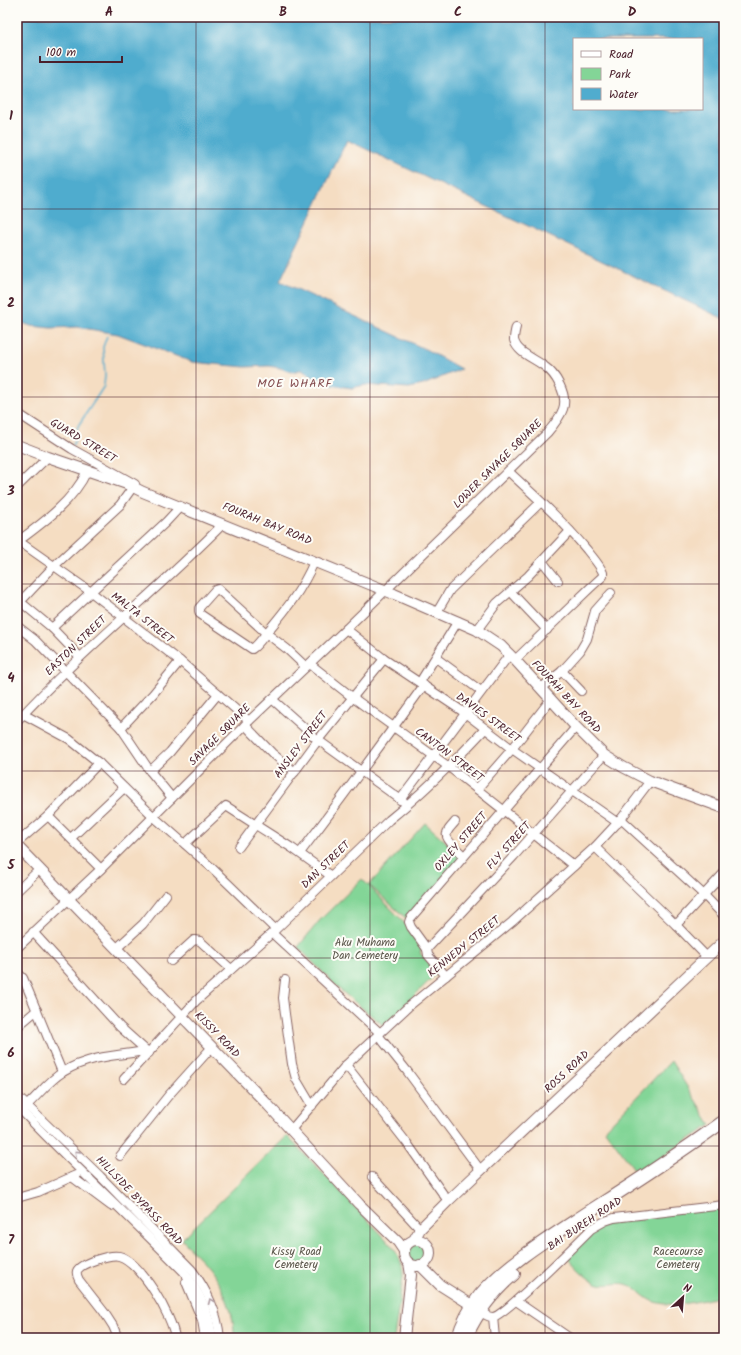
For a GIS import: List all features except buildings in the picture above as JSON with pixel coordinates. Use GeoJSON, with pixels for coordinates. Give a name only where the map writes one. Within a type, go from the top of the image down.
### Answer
{"type":"FeatureCollection","features":[{"type":"Feature","properties":{"kind":"highway"},"geometry":{"type":"LineString","coordinates":[[458,1338],[492,1283],[517,1262],[566,1227],[655,1169],[724,1121]]}},
{"type":"Feature","properties":{"kind":"highway","name":"BAI BUREH ROAD"},"geometry":{"type":"LineString","coordinates":[[466,1338],[476,1308],[525,1265],[567,1235],[724,1130]]}},
{"type":"Feature","properties":{"kind":"main road","name":"FOURAH BAY ROAD"},"geometry":{"type":"LineString","coordinates":[[17,445],[88,471],[132,485],[357,576],[477,630],[512,657],[576,727],[604,755],[650,781],[724,808]]}},
{"type":"Feature","properties":{"kind":"main road","name":"FOURAH BAY ROAD"},"geometry":{"type":"LineString","coordinates":[[132,485],[180,507],[297,552],[314,562],[357,576]]}},
{"type":"Feature","properties":{"kind":"main road","name":"KISSY ROAD"},"geometry":{"type":"LineString","coordinates":[[17,844],[291,1130],[359,1204],[406,1244]]}},
{"type":"Feature","properties":{"kind":"main road","name":"ROSS ROAD"},"geometry":{"type":"LineString","coordinates":[[406,1244],[448,1201],[706,956],[724,941]]}},
{"type":"Feature","properties":{"kind":"main road"},"geometry":{"type":"LineString","coordinates":[[425,1242],[428,1231],[428,1221]]}},
{"type":"Feature","properties":{"kind":"main road"},"geometry":{"type":"LineString","coordinates":[[404,1338],[411,1275],[419,1264],[430,1252],[429,1246],[420,1240],[406,1244],[405,1258],[419,1264],[440,1285],[476,1308]]}},
{"type":"Feature","properties":{"kind":"street","name":"LOWER SAVAGE SQUARE"},"geometry":{"type":"LineString","coordinates":[[389,591],[547,433],[555,424],[564,408],[562,389],[555,377],[546,366],[519,349],[514,340],[516,327]]}},
{"type":"Feature","properties":{"kind":"street","name":"GUARD STREET"},"geometry":{"type":"LineString","coordinates":[[17,413],[72,449],[132,485]]}},
{"type":"Feature","properties":{"kind":"street"},"geometry":{"type":"LineString","coordinates":[[17,488],[48,457]]}},
{"type":"Feature","properties":{"kind":"street"},"geometry":{"type":"LineString","coordinates":[[17,541],[33,531],[76,491],[88,471]]}},
{"type":"Feature","properties":{"kind":"street"},"geometry":{"type":"LineString","coordinates":[[400,800],[434,757],[481,691],[512,657],[547,630],[603,576],[604,573],[599,565],[570,532],[508,471]]}},
{"type":"Feature","properties":{"kind":"street"},"geometry":{"type":"LineString","coordinates":[[80,657],[52,628],[18,600],[120,505],[132,485]]}},
{"type":"Feature","properties":{"kind":"street"},"geometry":{"type":"LineString","coordinates":[[437,612],[450,590],[541,502]]}},
{"type":"Feature","properties":{"kind":"street"},"geometry":{"type":"LineString","coordinates":[[52,628],[166,522],[180,507]]}},
{"type":"Feature","properties":{"kind":"street","name":"EASTON STREET"},"geometry":{"type":"LineString","coordinates":[[17,721],[66,670],[182,564],[223,524]]}},
{"type":"Feature","properties":{"kind":"street"},"geometry":{"type":"LineString","coordinates":[[477,630],[497,603],[511,592],[570,532]]}},
{"type":"Feature","properties":{"kind":"street","name":"MALTA STREET"},"geometry":{"type":"LineString","coordinates":[[17,541],[91,592],[180,661],[218,694],[247,723],[272,753],[295,772]]}},
{"type":"Feature","properties":{"kind":"street"},"geometry":{"type":"LineString","coordinates":[[542,561],[558,581]]}},
{"type":"Feature","properties":{"kind":"street"},"geometry":{"type":"LineString","coordinates":[[266,633],[295,598],[306,580],[314,562]]}},
{"type":"Feature","properties":{"kind":"street","name":"CANTON STREET"},"geometry":{"type":"LineString","coordinates":[[266,633],[252,649],[200,614],[199,608],[215,590],[218,589],[266,633],[449,767],[574,866]]}},
{"type":"Feature","properties":{"kind":"street","name":"SAVAGE SQUARE"},"geometry":{"type":"LineString","coordinates":[[18,944],[102,869],[247,723],[346,629],[389,591]]}},
{"type":"Feature","properties":{"kind":"street"},"geometry":{"type":"LineString","coordinates":[[511,592],[547,630]]}},
{"type":"Feature","properties":{"kind":"street"},"geometry":{"type":"LineString","coordinates":[[541,688],[562,671],[580,651],[588,639],[596,612],[612,593]]}},
{"type":"Feature","properties":{"kind":"street"},"geometry":{"type":"LineString","coordinates":[[300,853],[362,772],[376,750],[394,727],[422,684],[458,621]]}},
{"type":"Feature","properties":{"kind":"street"},"geometry":{"type":"LineString","coordinates":[[17,626],[35,640],[66,670],[120,728],[150,771],[172,798]]}},
{"type":"Feature","properties":{"kind":"street","name":"DAVIES STREET"},"geometry":{"type":"LineString","coordinates":[[346,629],[384,659],[465,713],[512,749],[572,791],[619,821],[704,895],[724,916]]}},
{"type":"Feature","properties":{"kind":"street"},"geometry":{"type":"LineString","coordinates":[[436,658],[481,691]]}},
{"type":"Feature","properties":{"kind":"street","name":"ANSLEY STREET"},"geometry":{"type":"LineString","coordinates":[[239,847],[318,740],[352,696],[384,659]]}},
{"type":"Feature","properties":{"kind":"street"},"geometry":{"type":"LineString","coordinates":[[120,728],[153,694],[180,661]]}},
{"type":"Feature","properties":{"kind":"street"},"geometry":{"type":"LineString","coordinates":[[562,671],[581,691]]}},
{"type":"Feature","properties":{"kind":"street"},"geometry":{"type":"LineString","coordinates":[[150,771],[175,747],[218,694]]}},
{"type":"Feature","properties":{"kind":"street"},"geometry":{"type":"LineString","coordinates":[[272,699],[318,740],[407,805]]}},
{"type":"Feature","properties":{"kind":"street"},"geometry":{"type":"LineString","coordinates":[[477,789],[512,749],[551,700]]}},
{"type":"Feature","properties":{"kind":"street"},"geometry":{"type":"LineString","coordinates":[[23,714],[69,739],[99,764],[154,817],[212,868],[273,931],[379,1034],[480,1171]]}},
{"type":"Feature","properties":{"kind":"street","name":"OXLEY STREET"},"geometry":{"type":"LineString","coordinates":[[446,976],[428,955],[428,949],[411,927],[409,922],[410,918],[576,727]]}},
{"type":"Feature","properties":{"kind":"street","name":"DAN STREET"},"geometry":{"type":"LineString","coordinates":[[124,1079],[148,1052],[183,1017],[196,1001],[273,931],[389,820],[449,767],[485,729]]}},
{"type":"Feature","properties":{"kind":"street","name":"FLY STREET"},"geometry":{"type":"LineString","coordinates":[[428,949],[534,834],[604,755]]}},
{"type":"Feature","properties":{"kind":"street"},"geometry":{"type":"LineString","coordinates":[[17,844],[48,816],[99,764]]}},
{"type":"Feature","properties":{"kind":"street","name":"KENNEDY STREET"},"geometry":{"type":"LineString","coordinates":[[291,1130],[346,1065],[408,1007],[512,922],[595,847],[619,821],[650,781]]}},
{"type":"Feature","properties":{"kind":"street"},"geometry":{"type":"LineString","coordinates":[[71,838],[124,788]]}},
{"type":"Feature","properties":{"kind":"street"},"geometry":{"type":"LineString","coordinates":[[185,844],[226,806],[300,853],[330,876]]}},
{"type":"Feature","properties":{"kind":"street"},"geometry":{"type":"LineString","coordinates":[[48,816],[102,869]]}},
{"type":"Feature","properties":{"kind":"street"},"geometry":{"type":"LineString","coordinates":[[455,822],[446,833],[446,836],[464,856]]}},
{"type":"Feature","properties":{"kind":"street"},"geometry":{"type":"LineString","coordinates":[[595,847],[706,956]]}},
{"type":"Feature","properties":{"kind":"street"},"geometry":{"type":"LineString","coordinates":[[17,890],[40,869]]}},
{"type":"Feature","properties":{"kind":"street"},"geometry":{"type":"LineString","coordinates":[[676,925],[724,873]]}},
{"type":"Feature","properties":{"kind":"street"},"geometry":{"type":"LineString","coordinates":[[117,948],[143,924],[166,895]]}},
{"type":"Feature","properties":{"kind":"street"},"geometry":{"type":"LineString","coordinates":[[33,932],[120,1027],[148,1052]]}},
{"type":"Feature","properties":{"kind":"street"},"geometry":{"type":"LineString","coordinates":[[171,961],[196,939],[200,940],[231,969]]}},
{"type":"Feature","properties":{"kind":"street"},"geometry":{"type":"LineString","coordinates":[[17,972],[23,978],[62,1072]]}},
{"type":"Feature","properties":{"kind":"street"},"geometry":{"type":"LineString","coordinates":[[285,980],[283,998],[292,1064],[296,1079],[312,1106]]}},
{"type":"Feature","properties":{"kind":"street"},"geometry":{"type":"LineString","coordinates":[[17,1027],[37,1010]]}},
{"type":"Feature","properties":{"kind":"street"},"geometry":{"type":"LineString","coordinates":[[120,1156],[168,1096],[212,1047]]}},
{"type":"Feature","properties":{"kind":"street"},"geometry":{"type":"LineString","coordinates":[[20,1109],[62,1072],[88,1060],[148,1052]]}},
{"type":"Feature","properties":{"kind":"street"},"geometry":{"type":"LineString","coordinates":[[346,1065],[407,1143],[448,1201]]}},
{"type":"Feature","properties":{"kind":"street","name":"HILLSIDE BYPASS ROAD"},"geometry":{"type":"LineString","coordinates":[[17,1096],[20,1109],[184,1272],[206,1311],[212,1338]]}},
{"type":"Feature","properties":{"kind":"street","name":"HILLSIDE BYPASS ROAD"},"geometry":{"type":"LineString","coordinates":[[20,1109],[91,1167],[192,1270],[203,1284],[209,1297],[218,1320],[220,1338]]}},
{"type":"Feature","properties":{"kind":"street"},"geometry":{"type":"LineString","coordinates":[[17,1198],[38,1192],[91,1167]]}},
{"type":"Feature","properties":{"kind":"street"},"geometry":{"type":"LineString","coordinates":[[72,1177],[99,1195],[137,1228],[171,1264],[186,1283],[202,1320],[204,1338]]}},
{"type":"Feature","properties":{"kind":"street"},"geometry":{"type":"LineString","coordinates":[[372,1177],[420,1229]]}},
{"type":"Feature","properties":{"kind":"street"},"geometry":{"type":"LineString","coordinates":[[476,1308],[486,1316],[493,1317],[499,1314],[516,1301],[591,1229],[605,1221],[629,1215],[724,1205]]}},
{"type":"Feature","properties":{"kind":"street"},"geometry":{"type":"LineString","coordinates":[[118,1338],[113,1326],[79,1280],[77,1275],[77,1272],[81,1267],[112,1255],[121,1256],[130,1262],[152,1287],[170,1319],[175,1338]]}},
{"type":"Feature","properties":{"kind":"street"},"geometry":{"type":"LineString","coordinates":[[516,1301],[570,1338]]}},
{"type":"Feature","properties":{"kind":"street"},"geometry":{"type":"LineString","coordinates":[[493,1317],[495,1338]]}},
{"type":"Feature","properties":{"kind":"green space"},"geometry":{"type":"Polygon","coordinates":[[[425,823],[464,858],[408,920],[369,885],[425,823]]]}},
{"type":"Feature","properties":{"kind":"green space","name":"Aku Muhama Dan Cemetery"},"geometry":{"type":"Polygon","coordinates":[[[362,879],[400,918],[422,945],[420,953],[438,972],[384,1026],[339,989],[298,947],[320,920],[362,879]]]}},
{"type":"Feature","properties":{"kind":"green space"},"geometry":{"type":"Polygon","coordinates":[[[671,1061],[711,1125],[637,1173],[605,1130],[671,1061]]]}},
{"type":"Feature","properties":{"kind":"green space","name":"Kissy Road Cemetery"},"geometry":{"type":"Polygon","coordinates":[[[287,1136],[383,1236],[398,1255],[402,1265],[403,1277],[394,1338],[234,1338],[233,1319],[224,1293],[203,1261],[182,1239],[287,1136]]]}},
{"type":"Feature","properties":{"kind":"green space","name":"Racecourse Cemetery"},"geometry":{"type":"Polygon","coordinates":[[[724,1205],[724,1296],[678,1304],[652,1301],[630,1285],[619,1283],[595,1283],[567,1256],[584,1237],[605,1224],[724,1205]]]}},
{"type":"Feature","properties":{"kind":"green space"},"geometry":{"type":"Polygon","coordinates":[[[417,1243],[424,1246],[427,1253],[424,1260],[417,1263],[410,1260],[407,1253],[410,1246],[417,1243]]]}},
{"type":"Feature","properties":{"kind":"water"},"geometry":{"type":"Polygon","coordinates":[[[17,17],[724,17],[724,319],[347,140],[280,281],[427,350],[461,369],[423,385],[409,388],[364,385],[352,388],[324,384],[302,370],[292,372],[269,366],[245,367],[192,362],[118,334],[77,327],[51,328],[31,326],[17,321],[17,17]]]}},
{"type":"Feature","properties":{"kind":"waterway"},"geometry":{"type":"LineString","coordinates":[[73,445],[78,426],[104,386],[105,375],[103,347],[107,336]]}},
{"type":"Feature","properties":{"kind":"district","name":"MOE WHARF"},"geometry":{"type":"Point","coordinates":[295,383]}}]}
